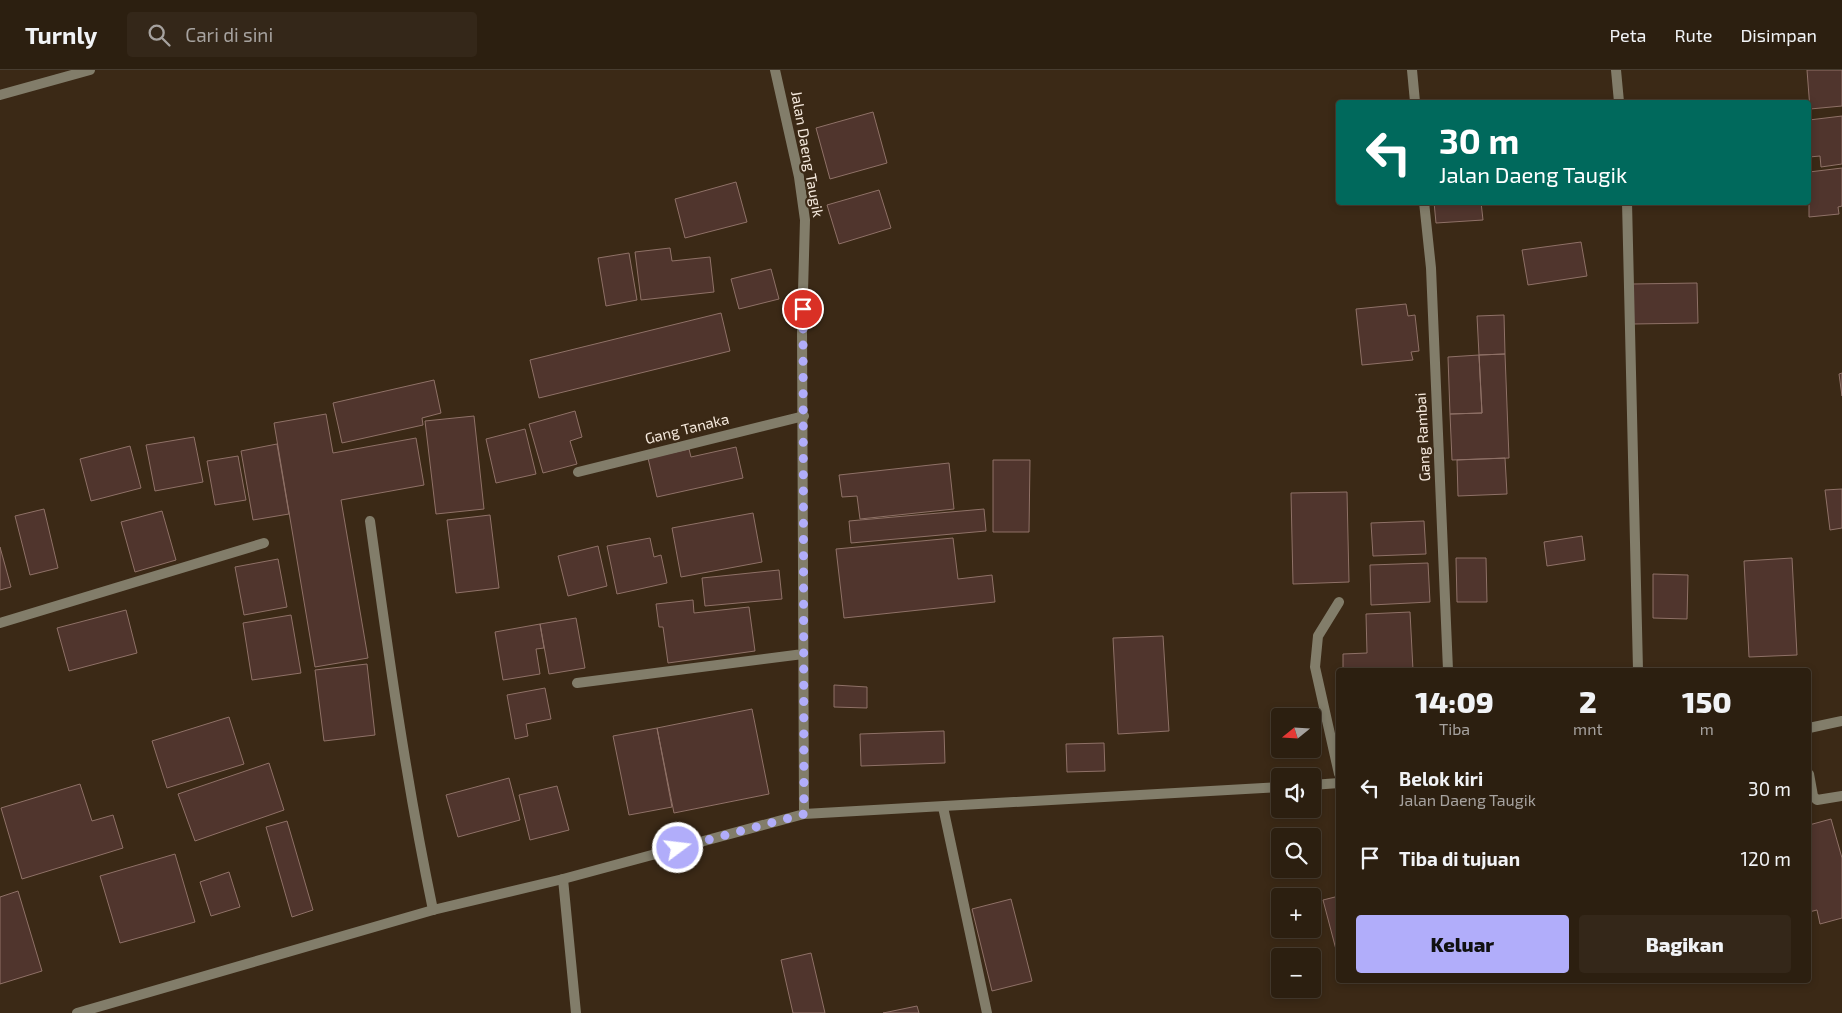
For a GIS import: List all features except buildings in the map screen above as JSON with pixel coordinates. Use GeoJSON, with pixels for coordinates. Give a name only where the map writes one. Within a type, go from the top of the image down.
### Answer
{"type":"FeatureCollection","features":[{"type":"Feature","properties":{"kind":"street"},"geometry":{"type":"LineString","coordinates":[[0,95],[90,70]]}},
{"type":"Feature","properties":{"kind":"street","name":"Jalan Daeng Taugik"},"geometry":{"type":"LineString","coordinates":[[775,70],[799,177],[805,220],[802,327],[804,416],[804,814]]}},
{"type":"Feature","properties":{"kind":"street"},"geometry":{"type":"LineString","coordinates":[[1412,70],[1415,100]]}},
{"type":"Feature","properties":{"kind":"street"},"geometry":{"type":"LineString","coordinates":[[1616,70],[1619,100]]}},
{"type":"Feature","properties":{"kind":"street","name":"Gang Rambai"},"geometry":{"type":"LineString","coordinates":[[1424,205],[1431,268],[1448,668]]}},
{"type":"Feature","properties":{"kind":"street"},"geometry":{"type":"LineString","coordinates":[[1626,205],[1638,668]]}},
{"type":"Feature","properties":{"kind":"street","name":"Gang Tanaka"},"geometry":{"type":"LineString","coordinates":[[578,472],[804,416]]}},
{"type":"Feature","properties":{"kind":"street"},"geometry":{"type":"LineString","coordinates":[[370,521],[396,707],[417,830],[434,910]]}},
{"type":"Feature","properties":{"kind":"street"},"geometry":{"type":"LineString","coordinates":[[0,623],[264,543]]}},
{"type":"Feature","properties":{"kind":"street"},"geometry":{"type":"LineString","coordinates":[[1336,761],[1315,667],[1318,636],[1338,602]]}},
{"type":"Feature","properties":{"kind":"street"},"geometry":{"type":"LineString","coordinates":[[577,683],[804,654]]}},
{"type":"Feature","properties":{"kind":"street"},"geometry":{"type":"LineString","coordinates":[[1811,728],[1842,721]]}},
{"type":"Feature","properties":{"kind":"street"},"geometry":{"type":"LineString","coordinates":[[1321,784],[1336,783]]}},
{"type":"Feature","properties":{"kind":"street"},"geometry":{"type":"LineString","coordinates":[[1811,785],[1813,796],[1817,800],[1842,796]]}},
{"type":"Feature","properties":{"kind":"street"},"geometry":{"type":"LineString","coordinates":[[77,1013],[434,910],[563,879],[804,814],[1271,788]]}},
{"type":"Feature","properties":{"kind":"street"},"geometry":{"type":"LineString","coordinates":[[943,807],[987,1013]]}},
{"type":"Feature","properties":{"kind":"street"},"geometry":{"type":"LineString","coordinates":[[563,879],[576,1013]]}},
{"type":"Feature","properties":{"kind":"route"},"geometry":{"type":"LineString","coordinates":[[678,848],[804,814],[803,309]]}}]}
